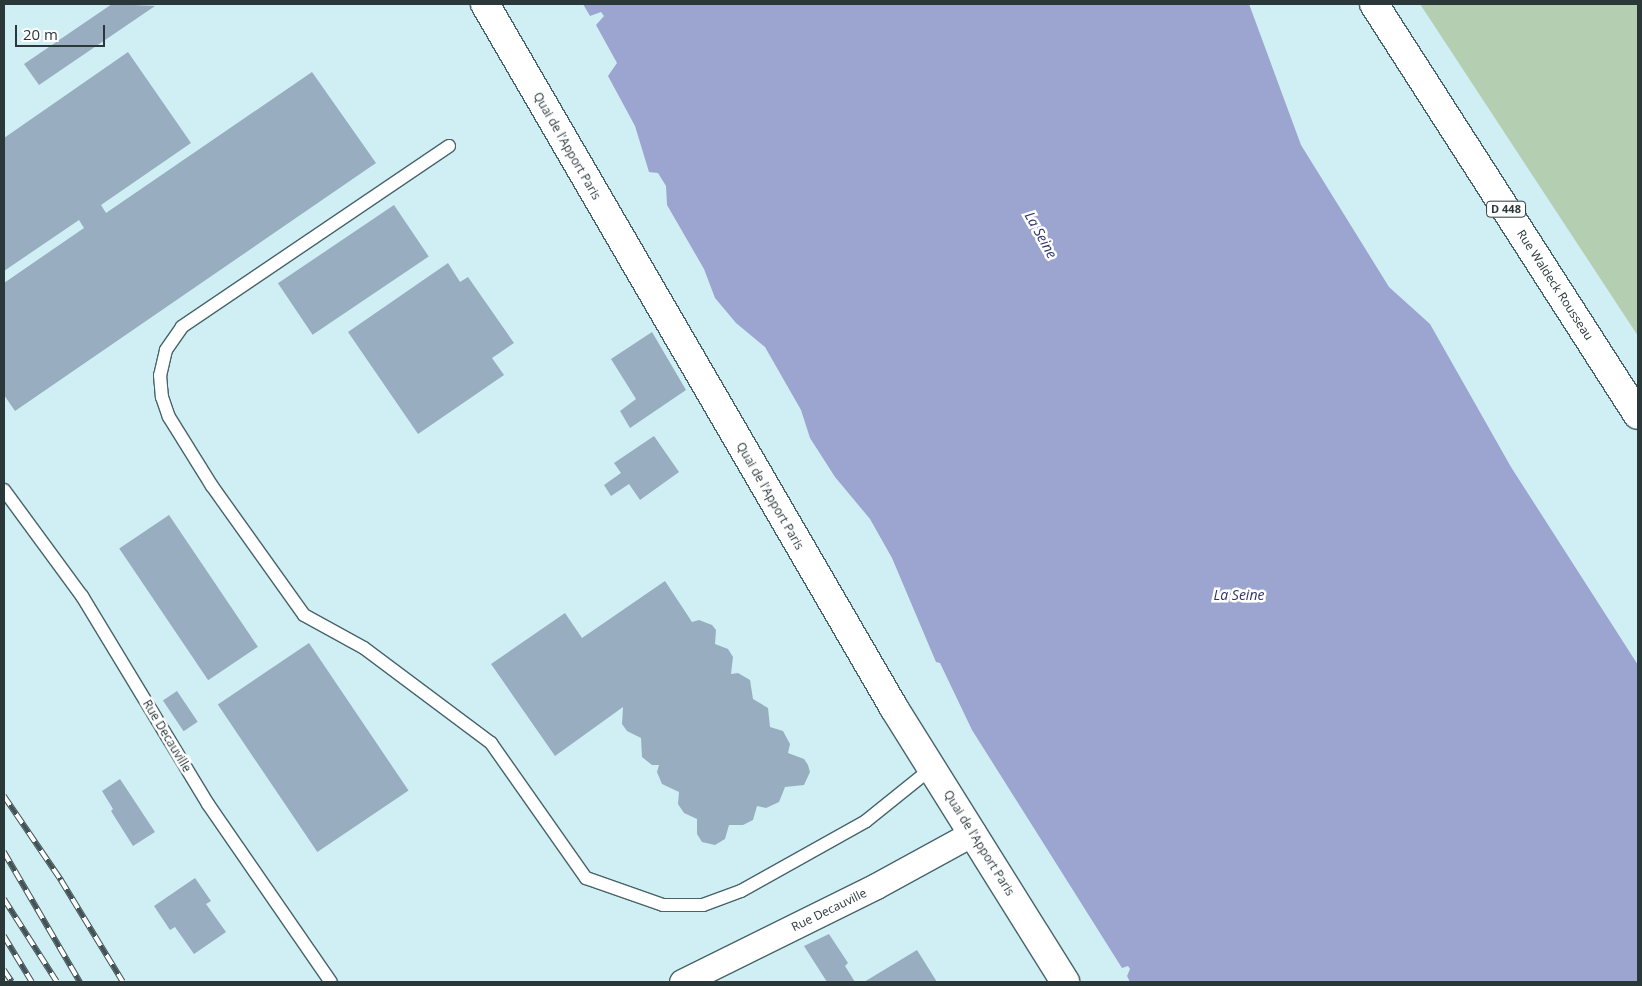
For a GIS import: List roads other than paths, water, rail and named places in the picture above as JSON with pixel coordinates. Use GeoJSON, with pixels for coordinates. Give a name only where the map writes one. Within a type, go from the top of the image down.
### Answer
{"type":"FeatureCollection","features":[{"type":"Feature","properties":{"kind":"main road","name":"Quai de l'Apport Paris"},"geometry":{"type":"LineString","coordinates":[[485,4],[806,558],[932,768],[1065,982]]}},
{"type":"Feature","properties":{"kind":"main road","name":"Rue Waldeck Rousseau"},"geometry":{"type":"LineString","coordinates":[[1374,4],[1638,415]]}},
{"type":"Feature","properties":{"kind":"street","name":"Rue Decauville"},"geometry":{"type":"LineString","coordinates":[[682,982],[908,870],[973,833]]}},
{"type":"Feature","properties":{"kind":"lane"},"geometry":{"type":"LineString","coordinates":[[449,146],[182,327],[166,350],[160,374],[162,397],[169,417],[212,486],[304,615],[364,648],[492,743],[586,878],[662,905],[703,905],[741,891],[866,821],[932,768]]}},
{"type":"Feature","properties":{"kind":"lane","name":"Rue Decauville"},"geometry":{"type":"LineString","coordinates":[[4,490],[82,596],[208,804],[331,982]]}},
{"type":"Feature","properties":{"kind":"water","name":"La Seine"},"geometry":{"type":"Polygon","coordinates":[[[583,4],[1249,4],[1301,145],[1389,287],[1430,324],[1511,467],[1638,665],[1638,982],[1130,982],[1127,976],[1130,969],[1128,966],[1122,968],[972,730],[940,663],[936,662],[892,558],[870,519],[835,477],[810,438],[801,410],[765,347],[736,323],[715,298],[704,269],[667,205],[666,186],[658,173],[649,172],[635,126],[608,76],[617,63],[596,25],[604,16],[601,12],[590,16],[583,4]]]}},
{"type":"Feature","properties":{"kind":"railway"},"geometry":{"type":"LineString","coordinates":[[4,796],[61,880],[123,982]]}},
{"type":"Feature","properties":{"kind":"railway"},"geometry":{"type":"LineString","coordinates":[[4,852],[80,982]]}},
{"type":"Feature","properties":{"kind":"railway"},"geometry":{"type":"LineString","coordinates":[[4,899],[57,982]]}},
{"type":"Feature","properties":{"kind":"railway"},"geometry":{"type":"LineString","coordinates":[[4,936],[32,982]]}},
{"type":"Feature","properties":{"kind":"railway"},"geometry":{"type":"LineString","coordinates":[[4,970],[12,982]]}}]}
